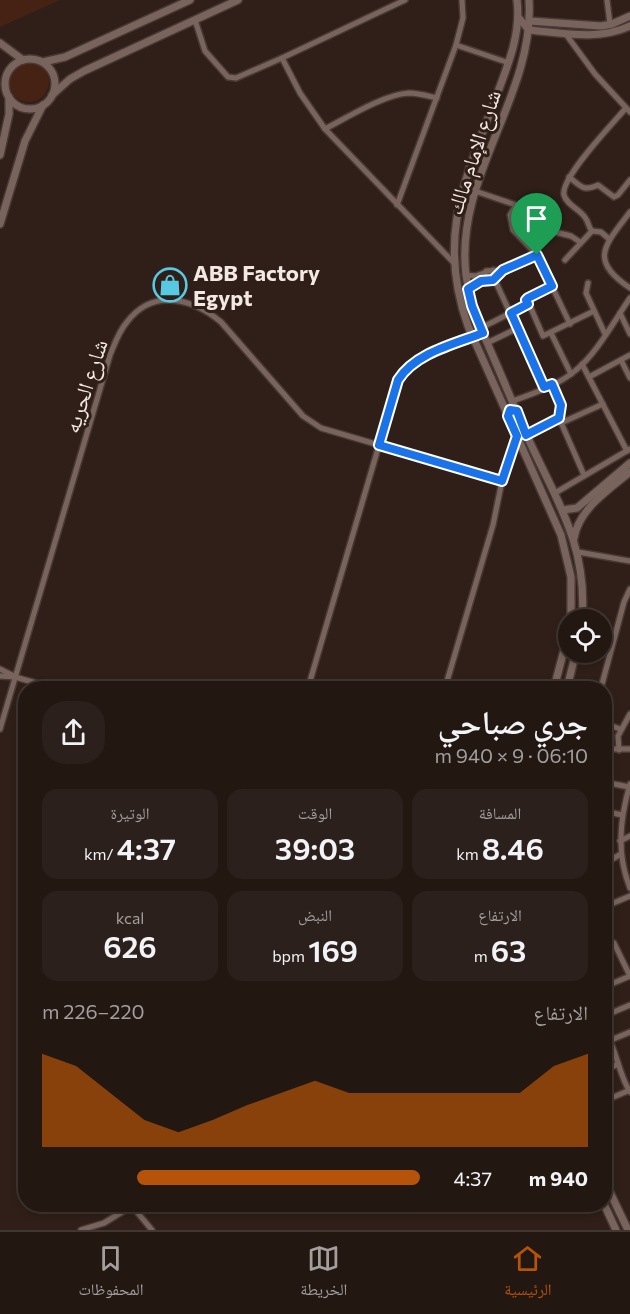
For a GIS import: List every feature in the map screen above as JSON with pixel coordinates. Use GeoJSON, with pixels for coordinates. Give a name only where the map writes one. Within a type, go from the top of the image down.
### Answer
{"type":"FeatureCollection","features":[{"type":"Feature","properties":{"kind":"street"},"geometry":{"type":"LineString","coordinates":[[43,62],[65,57],[190,0]]}},
{"type":"Feature","properties":{"kind":"street"},"geometry":{"type":"LineString","coordinates":[[0,224],[25,141],[43,105],[52,95],[70,79],[84,71],[238,0]]}},
{"type":"Feature","properties":{"kind":"street"},"geometry":{"type":"LineString","coordinates":[[195,20],[206,51],[228,77],[236,78],[405,0]]}},
{"type":"Feature","properties":{"kind":"street"},"geometry":{"type":"LineString","coordinates":[[397,205],[456,45],[463,18],[462,0]]}},
{"type":"Feature","properties":{"kind":"street","name":"شارع الإمام مالك"},"geometry":{"type":"LineString","coordinates":[[517,0],[516,35],[508,63],[462,192],[456,220],[454,263],[460,302],[472,337],[561,535],[571,577],[571,609]]}},
{"type":"Feature","properties":{"kind":"street","name":"شارع الإمام مالك"},"geometry":{"type":"LineString","coordinates":[[529,0],[530,21],[523,60],[475,191],[466,226],[466,275],[468,289],[487,343],[526,435],[563,510],[574,538],[583,593],[582,609]]}},
{"type":"Feature","properties":{"kind":"street"},"geometry":{"type":"LineString","coordinates":[[608,0],[610,24]]}},
{"type":"Feature","properties":{"kind":"street"},"geometry":{"type":"LineString","coordinates":[[530,21],[589,26],[610,24],[630,16]]}},
{"type":"Feature","properties":{"kind":"street"},"geometry":{"type":"LineString","coordinates":[[518,17],[529,30],[565,33],[602,34],[630,26]]}},
{"type":"Feature","properties":{"kind":"street"},"geometry":{"type":"LineString","coordinates":[[565,33],[595,74],[628,110],[569,177],[564,187],[564,195],[568,202],[585,217],[588,227],[592,231],[601,232],[609,239]]}},
{"type":"Feature","properties":{"kind":"street"},"geometry":{"type":"LineString","coordinates":[[0,43],[23,60]]}},
{"type":"Feature","properties":{"kind":"street"},"geometry":{"type":"LineString","coordinates":[[456,45],[508,63]]}},
{"type":"Feature","properties":{"kind":"street"},"geometry":{"type":"LineString","coordinates":[[282,58],[300,93],[325,129],[454,263]]}},
{"type":"Feature","properties":{"kind":"street"},"geometry":{"type":"LineString","coordinates":[[0,155],[9,114],[9,97],[5,85],[9,70],[23,60],[36,59],[43,62],[49,67],[55,80],[52,95]]}},
{"type":"Feature","properties":{"kind":"street"},"geometry":{"type":"LineString","coordinates":[[0,72],[6,79]]}},
{"type":"Feature","properties":{"kind":"street"},"geometry":{"type":"LineString","coordinates":[[325,129],[402,94],[412,93],[437,98]]}},
{"type":"Feature","properties":{"kind":"street"},"geometry":{"type":"LineString","coordinates":[[9,97],[14,103],[28,109],[43,105]]}},
{"type":"Feature","properties":{"kind":"street"},"geometry":{"type":"LineString","coordinates":[[569,177],[585,189],[591,189],[597,185],[614,196],[618,195],[630,180]]}},
{"type":"Feature","properties":{"kind":"street"},"geometry":{"type":"LineString","coordinates":[[475,191],[516,205],[555,232],[571,236],[580,242]]}},
{"type":"Feature","properties":{"kind":"street"},"geometry":{"type":"LineString","coordinates":[[516,205],[510,216],[511,225],[516,234],[537,255],[570,324]]}},
{"type":"Feature","properties":{"kind":"street"},"geometry":{"type":"LineString","coordinates":[[630,213],[609,239],[604,256],[610,273],[630,288]]}},
{"type":"Feature","properties":{"kind":"street"},"geometry":{"type":"LineString","coordinates":[[565,260],[592,231]]}},
{"type":"Feature","properties":{"kind":"street"},"geometry":{"type":"LineString","coordinates":[[466,275],[485,277],[491,281],[494,275],[537,255]]}},
{"type":"Feature","properties":{"kind":"street"},"geometry":{"type":"LineString","coordinates":[[468,289],[485,277],[488,270],[494,275],[544,387]]}},
{"type":"Feature","properties":{"kind":"street"},"geometry":{"type":"LineString","coordinates":[[588,283],[586,293],[605,334]]}},
{"type":"Feature","properties":{"kind":"street"},"geometry":{"type":"LineString","coordinates":[[552,286],[526,300],[542,336],[594,311]]}},
{"type":"Feature","properties":{"kind":"street"},"geometry":{"type":"LineString","coordinates":[[513,401],[571,374],[582,364],[630,298]]}},
{"type":"Feature","properties":{"kind":"street","name":"شارع الحريه"},"geometry":{"type":"LineString","coordinates":[[0,729],[110,355],[127,321],[142,308],[154,302],[167,300],[196,304],[209,312],[221,322],[310,422],[321,428],[502,481]]}},
{"type":"Feature","properties":{"kind":"street"},"geometry":{"type":"LineString","coordinates":[[310,681],[398,380],[404,371],[421,359],[472,337],[528,304]]}},
{"type":"Feature","properties":{"kind":"street"},"geometry":{"type":"LineString","coordinates":[[620,313],[630,334]]}},
{"type":"Feature","properties":{"kind":"street"},"geometry":{"type":"LineString","coordinates":[[487,343],[518,328]]}},
{"type":"Feature","properties":{"kind":"street"},"geometry":{"type":"LineString","coordinates":[[551,333],[571,374]]}},
{"type":"Feature","properties":{"kind":"street"},"geometry":{"type":"LineString","coordinates":[[589,377],[630,355]]}},
{"type":"Feature","properties":{"kind":"street"},"geometry":{"type":"LineString","coordinates":[[621,360],[630,378]]}},
{"type":"Feature","properties":{"kind":"street"},"geometry":{"type":"LineString","coordinates":[[555,493],[628,450],[582,364]]}},
{"type":"Feature","properties":{"kind":"street"},"geometry":{"type":"LineString","coordinates":[[496,389],[501,390],[505,384]]}},
{"type":"Feature","properties":{"kind":"street"},"geometry":{"type":"LineString","coordinates":[[552,384],[561,405],[560,421],[584,475]]}},
{"type":"Feature","properties":{"kind":"street"},"geometry":{"type":"LineString","coordinates":[[526,435],[603,404]]}},
{"type":"Feature","properties":{"kind":"street"},"geometry":{"type":"LineString","coordinates":[[508,416],[512,409],[517,411]]}},
{"type":"Feature","properties":{"kind":"street"},"geometry":{"type":"LineString","coordinates":[[447,681],[493,525],[502,481],[517,436]]}},
{"type":"Feature","properties":{"kind":"street"},"geometry":{"type":"LineString","coordinates":[[563,510],[577,508],[630,463]]}},
{"type":"Feature","properties":{"kind":"street"},"geometry":{"type":"LineString","coordinates":[[574,538],[579,521],[592,505],[630,472]]}},
{"type":"Feature","properties":{"kind":"street"},"geometry":{"type":"LineString","coordinates":[[578,552],[630,561]]}},
{"type":"Feature","properties":{"kind":"street"},"geometry":{"type":"LineString","coordinates":[[603,681],[630,589]]}},
{"type":"Feature","properties":{"kind":"street"},"geometry":{"type":"LineString","coordinates":[[556,681],[561,663]]}},
{"type":"Feature","properties":{"kind":"street"},"geometry":{"type":"LineString","coordinates":[[569,681],[573,663]]}},
{"type":"Feature","properties":{"kind":"street"},"geometry":{"type":"LineString","coordinates":[[0,669],[15,677]]}},
{"type":"Feature","properties":{"kind":"street"},"geometry":{"type":"LineString","coordinates":[[0,676],[29,681]]}},
{"type":"Feature","properties":{"kind":"street"},"geometry":{"type":"LineString","coordinates":[[619,750],[617,743],[620,729],[630,714]]}},
{"type":"Feature","properties":{"kind":"street"},"geometry":{"type":"LineString","coordinates":[[612,726],[620,729]]}},
{"type":"Feature","properties":{"kind":"street"},"geometry":{"type":"LineString","coordinates":[[612,750],[630,749]]}},
{"type":"Feature","properties":{"kind":"street"},"geometry":{"type":"LineString","coordinates":[[612,783],[630,786],[620,841],[623,866],[630,888]]}},
{"type":"Feature","properties":{"kind":"street"},"geometry":{"type":"LineString","coordinates":[[620,841],[630,836]]}},
{"type":"Feature","properties":{"kind":"street"},"geometry":{"type":"LineString","coordinates":[[612,859],[621,854]]}},
{"type":"Feature","properties":{"kind":"street"},"geometry":{"type":"LineString","coordinates":[[623,866],[630,862]]}},
{"type":"Feature","properties":{"kind":"street"},"geometry":{"type":"LineString","coordinates":[[612,904],[630,896]]}},
{"type":"Feature","properties":{"kind":"street"},"geometry":{"type":"LineString","coordinates":[[612,943],[614,943],[630,976],[612,983]]}},
{"type":"Feature","properties":{"kind":"street"},"geometry":{"type":"LineString","coordinates":[[612,1013],[630,1005]]}},
{"type":"Feature","properties":{"kind":"street"},"geometry":{"type":"LineString","coordinates":[[612,1040],[630,1032]]}},
{"type":"Feature","properties":{"kind":"street"},"geometry":{"type":"LineString","coordinates":[[612,1043],[629,1091],[612,1098]]}},
{"type":"Feature","properties":{"kind":"street"},"geometry":{"type":"LineString","coordinates":[[612,1067],[618,1064]]}},
{"type":"Feature","properties":{"kind":"street"},"geometry":{"type":"LineString","coordinates":[[612,1197],[627,1230]]}},
{"type":"Feature","properties":{"kind":"street"},"geometry":{"type":"LineString","coordinates":[[81,1230],[104,1223],[122,1212]]}},
{"type":"Feature","properties":{"kind":"street"},"geometry":{"type":"LineString","coordinates":[[139,1212],[152,1230]]}},
{"type":"Feature","properties":{"kind":"street"},"geometry":{"type":"LineString","coordinates":[[608,1212],[616,1230]]}},
{"type":"Feature","properties":{"kind":"shaded area"},"geometry":{"type":"Polygon","coordinates":[[[0,0],[60,0],[0,27],[0,0]]]}},
{"type":"Feature","properties":{"kind":"shaded area"},"geometry":{"type":"Polygon","coordinates":[[[29,62],[43,68],[49,82],[43,96],[29,102],[15,96],[9,82],[15,68],[29,62]]]}},
{"type":"Feature","properties":{"kind":"place","name":"ABB Factory Egypt"},"geometry":{"type":"Point","coordinates":[170,285]}},
{"type":"Feature","properties":{"kind":"route"},"geometry":{"type":"LineString","coordinates":[[537,255],[552,286],[528,298],[526,300],[528,304],[511,313],[544,387],[552,384],[561,405],[559,418],[526,435],[517,411],[510,410],[508,416],[517,436],[502,481],[379,445],[398,380],[404,371],[421,359],[483,333],[468,289],[481,281],[491,281],[503,270],[537,255]]}}]}
